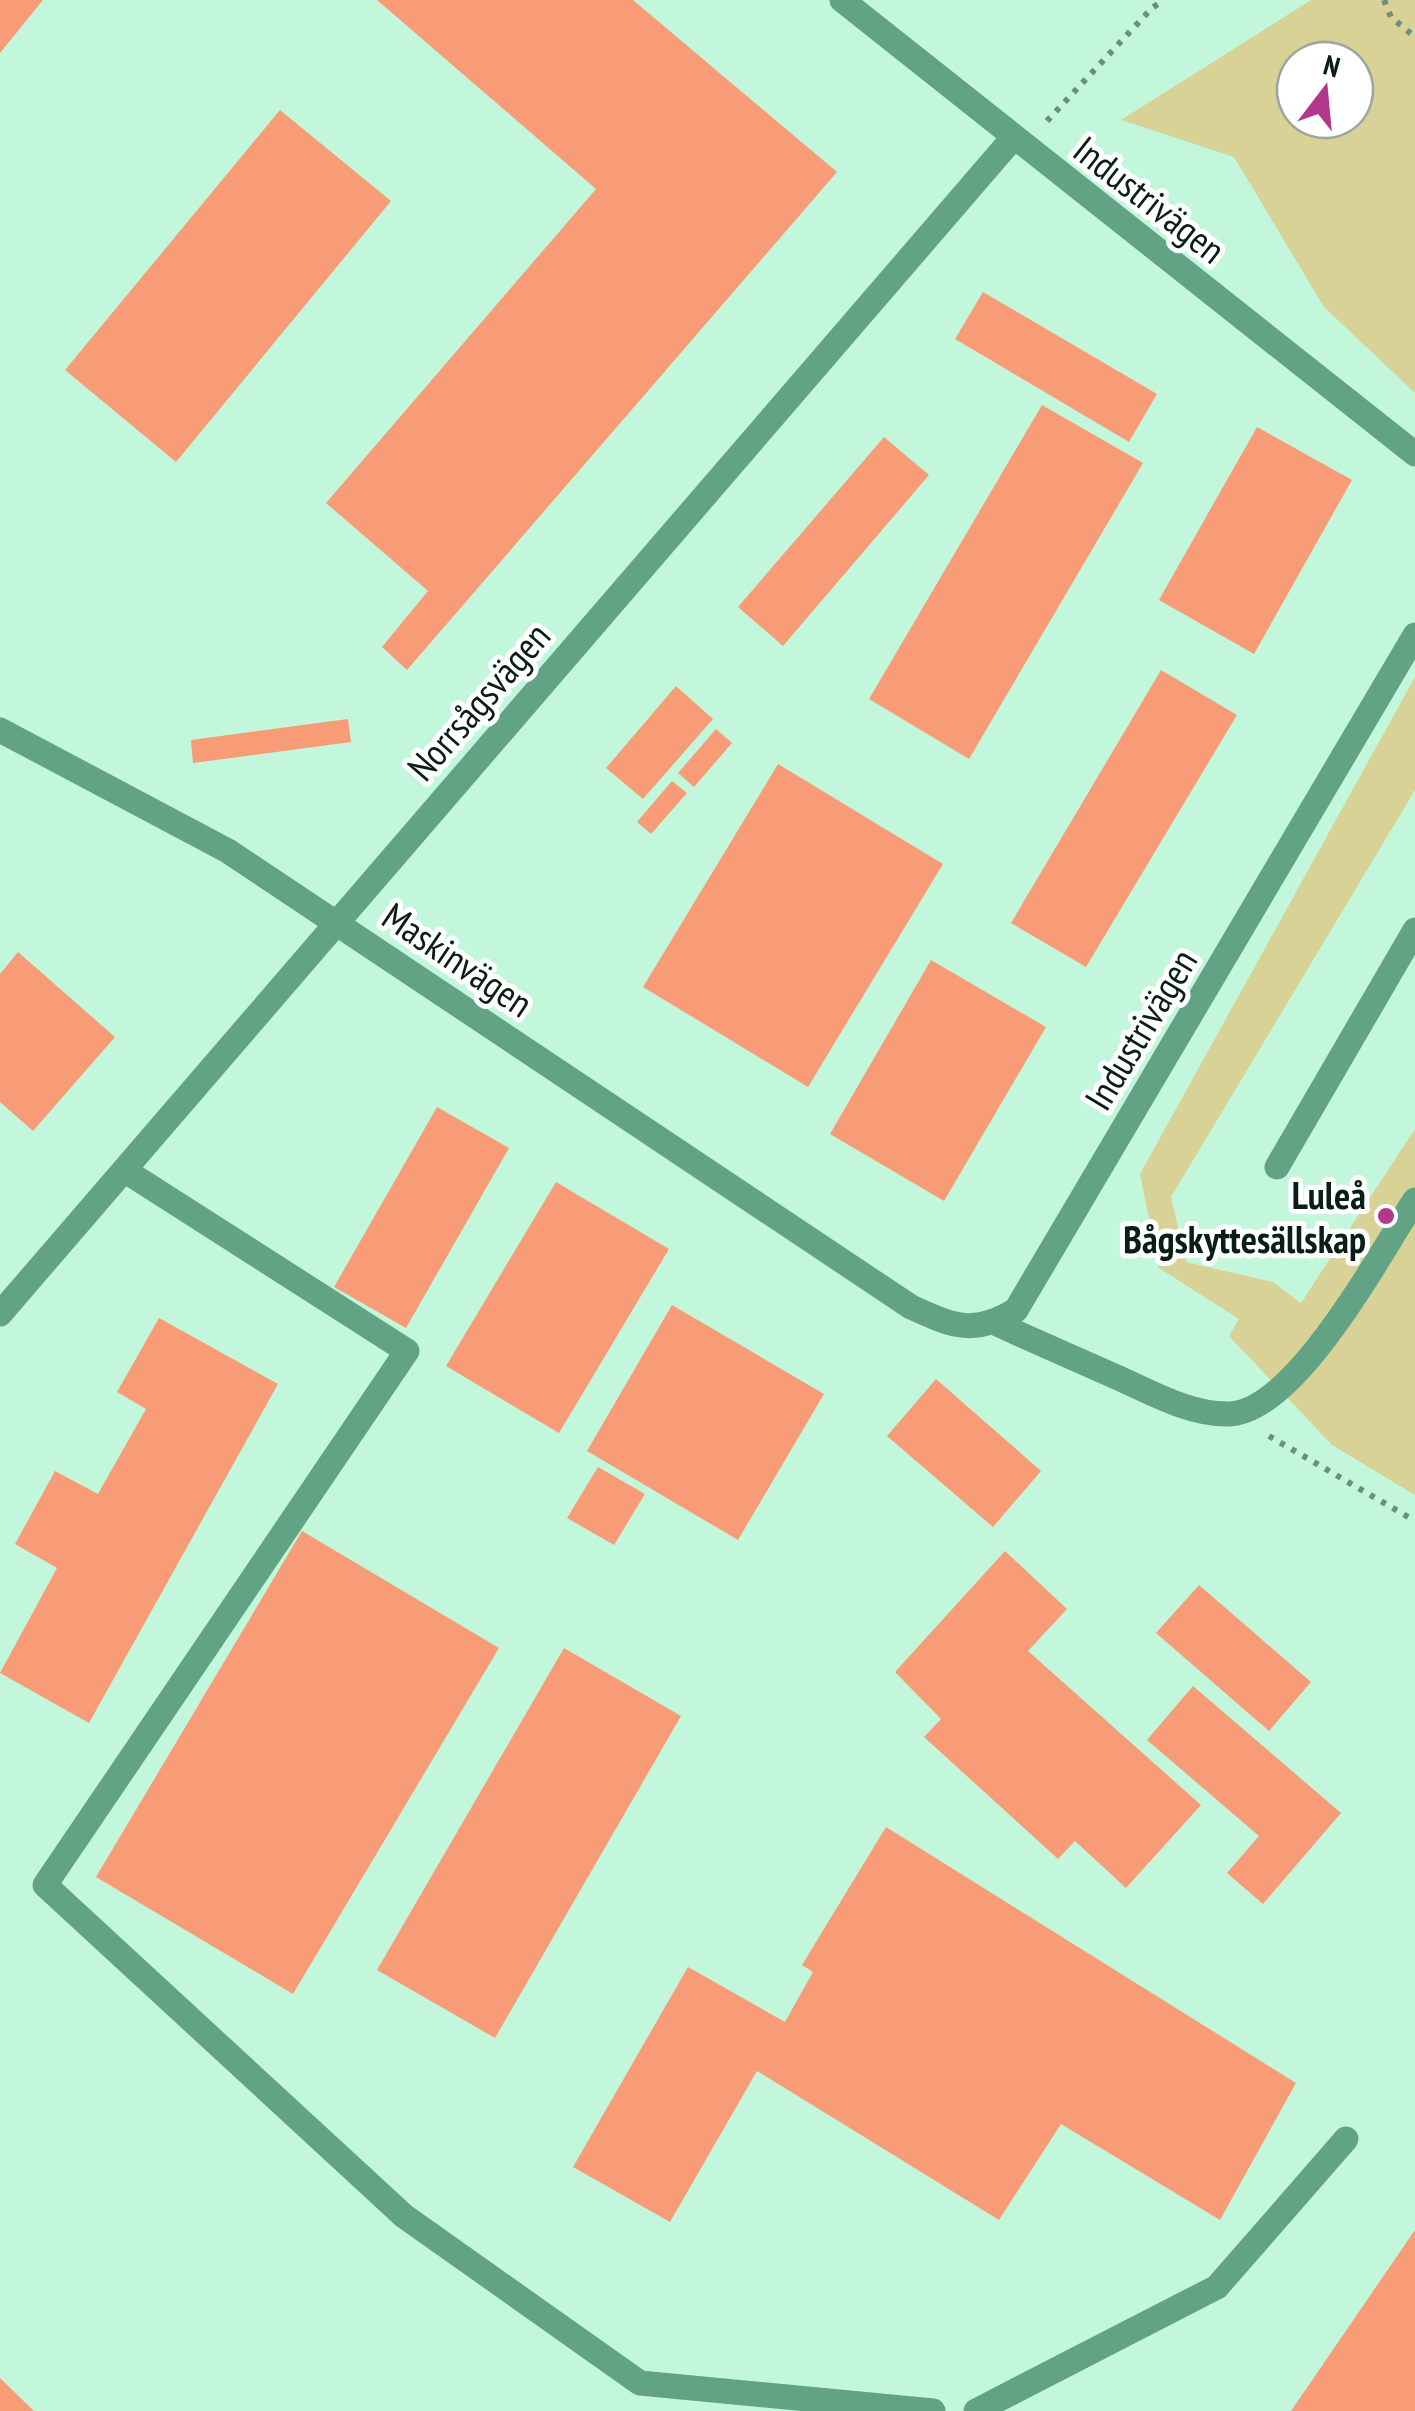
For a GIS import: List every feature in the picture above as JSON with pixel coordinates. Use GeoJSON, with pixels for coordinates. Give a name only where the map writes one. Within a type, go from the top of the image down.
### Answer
{"type":"FeatureCollection","features":[{"type":"Feature","properties":{"kind":"street","name":"Industrivägen"},"geometry":{"type":"LineString","coordinates":[[842,0],[1415,454]]}},
{"type":"Feature","properties":{"kind":"street","name":"Norrsågsvägen"},"geometry":{"type":"LineString","coordinates":[[0,1314],[1012,138]]}},
{"type":"Feature","properties":{"kind":"street","name":"Industrivägen"},"geometry":{"type":"LineString","coordinates":[[994,1323],[1016,1310],[1415,636]]}},
{"type":"Feature","properties":{"kind":"street","name":"Maskinvägen"},"geometry":{"type":"LineString","coordinates":[[0,730],[228,851],[911,1307],[952,1326],[994,1323]]}},
{"type":"Feature","properties":{"kind":"street"},"geometry":{"type":"LineString","coordinates":[[1277,1167],[1415,930]]}},
{"type":"Feature","properties":{"kind":"street"},"geometry":{"type":"LineString","coordinates":[[124,1170],[407,1351],[45,1885],[404,2216],[640,2383],[933,2411]]}},
{"type":"Feature","properties":{"kind":"street"},"geometry":{"type":"LineString","coordinates":[[994,1323],[1177,1404],[1230,1414],[1260,1406],[1299,1371],[1322,1343],[1415,1200]]}},
{"type":"Feature","properties":{"kind":"street"},"geometry":{"type":"LineString","coordinates":[[976,2411],[1218,2288],[1346,2139]]}},
{"type":"Feature","properties":{"kind":"path"},"geometry":{"type":"LineString","coordinates":[[1012,138],[1050,118],[1152,8],[1164,0]]}},
{"type":"Feature","properties":{"kind":"path"},"geometry":{"type":"LineString","coordinates":[[1384,0],[1391,16],[1415,37]]}},
{"type":"Feature","properties":{"kind":"path"},"geometry":{"type":"LineString","coordinates":[[1230,1414],[1415,1521]]}},
{"type":"Feature","properties":{"kind":"shaded area"},"geometry":{"type":"Polygon","coordinates":[[[1311,0],[1415,0],[1415,393],[1324,307],[1234,157],[1121,120],[1311,0]]]}},
{"type":"Feature","properties":{"kind":"shaded area"},"geometry":{"type":"Polygon","coordinates":[[[1415,677],[1415,790],[1171,1197],[1186,1262],[1273,1282],[1301,1303],[1415,1129],[1415,1495],[1332,1445],[1229,1336],[1239,1319],[1159,1268],[1140,1174],[1415,677]]]}},
{"type":"Feature","properties":{"kind":"building"},"geometry":{"type":"Polygon","coordinates":[[[0,0],[43,0],[0,53],[0,0]]]}},
{"type":"Feature","properties":{"kind":"building"},"geometry":{"type":"Polygon","coordinates":[[[377,0],[633,0],[837,172],[407,670],[382,647],[428,591],[326,503],[596,189],[377,0]]]}},
{"type":"Feature","properties":{"kind":"building"},"geometry":{"type":"Polygon","coordinates":[[[280,110],[391,201],[176,462],[65,370],[280,110]]]}},
{"type":"Feature","properties":{"kind":"building"},"geometry":{"type":"Polygon","coordinates":[[[983,292],[1157,394],[1129,442],[955,339],[983,292]]]}},
{"type":"Feature","properties":{"kind":"building"},"geometry":{"type":"Polygon","coordinates":[[[1042,405],[1143,463],[969,759],[869,699],[1042,405]]]}},
{"type":"Feature","properties":{"kind":"building"},"geometry":{"type":"Polygon","coordinates":[[[1257,427],[1352,480],[1254,654],[1159,600],[1257,427]]]}},
{"type":"Feature","properties":{"kind":"building"},"geometry":{"type":"Polygon","coordinates":[[[884,437],[929,475],[783,646],[738,607],[884,437]]]}},
{"type":"Feature","properties":{"kind":"building"},"geometry":{"type":"Polygon","coordinates":[[[1161,670],[1237,715],[1086,967],[1011,923],[1161,670]]]}},
{"type":"Feature","properties":{"kind":"building"},"geometry":{"type":"Polygon","coordinates":[[[676,686],[713,719],[643,799],[606,768],[676,686]]]}},
{"type":"Feature","properties":{"kind":"building"},"geometry":{"type":"Polygon","coordinates":[[[348,719],[351,742],[193,763],[191,740],[348,719]]]}},
{"type":"Feature","properties":{"kind":"building"},"geometry":{"type":"Polygon","coordinates":[[[716,729],[732,743],[694,787],[678,773],[716,729]]]}},
{"type":"Feature","properties":{"kind":"building"},"geometry":{"type":"Polygon","coordinates":[[[778,764],[943,864],[808,1087],[643,987],[778,764]]]}},
{"type":"Feature","properties":{"kind":"building"},"geometry":{"type":"Polygon","coordinates":[[[672,781],[687,793],[651,834],[637,822],[672,781]]]}},
{"type":"Feature","properties":{"kind":"building"},"geometry":{"type":"Polygon","coordinates":[[[18,952],[115,1037],[33,1131],[0,1102],[0,974],[18,952]]]}},
{"type":"Feature","properties":{"kind":"building"},"geometry":{"type":"Polygon","coordinates":[[[931,960],[1046,1027],[944,1201],[830,1134],[931,960]]]}},
{"type":"Feature","properties":{"kind":"building"},"geometry":{"type":"Polygon","coordinates":[[[437,1107],[509,1148],[406,1328],[334,1287],[437,1107]]]}},
{"type":"Feature","properties":{"kind":"building"},"geometry":{"type":"Polygon","coordinates":[[[556,1182],[669,1249],[559,1433],[446,1366],[556,1182]]]}},
{"type":"Feature","properties":{"kind":"building"},"geometry":{"type":"Polygon","coordinates":[[[672,1305],[824,1394],[738,1540],[587,1451],[672,1305]]]}},
{"type":"Feature","properties":{"kind":"building"},"geometry":{"type":"Polygon","coordinates":[[[159,1318],[278,1384],[89,1723],[0,1673],[57,1568],[15,1544],[55,1471],[98,1494],[146,1409],[117,1392],[159,1318]]]}},
{"type":"Feature","properties":{"kind":"building"},"geometry":{"type":"Polygon","coordinates":[[[936,1379],[1041,1471],[993,1527],[887,1436],[936,1379]]]}},
{"type":"Feature","properties":{"kind":"building"},"geometry":{"type":"Polygon","coordinates":[[[598,1467],[645,1494],[614,1545],[567,1518],[598,1467]]]}},
{"type":"Feature","properties":{"kind":"building"},"geometry":{"type":"Polygon","coordinates":[[[302,1531],[499,1648],[293,1994],[96,1877],[302,1531]]]}},
{"type":"Feature","properties":{"kind":"building"},"geometry":{"type":"Polygon","coordinates":[[[1005,1551],[1067,1609],[1028,1651],[1201,1805],[1126,1888],[1075,1841],[1058,1859],[924,1737],[941,1719],[895,1672],[1005,1551]]]}},
{"type":"Feature","properties":{"kind":"building"},"geometry":{"type":"Polygon","coordinates":[[[1199,1585],[1311,1682],[1269,1731],[1156,1633],[1199,1585]]]}},
{"type":"Feature","properties":{"kind":"building"},"geometry":{"type":"Polygon","coordinates":[[[564,1648],[681,1716],[495,2038],[377,1970],[564,1648]]]}},
{"type":"Feature","properties":{"kind":"building"},"geometry":{"type":"Polygon","coordinates":[[[1193,1686],[1341,1813],[1263,1904],[1227,1873],[1259,1836],[1147,1740],[1193,1686]]]}},
{"type":"Feature","properties":{"kind":"building"},"geometry":{"type":"Polygon","coordinates":[[[886,1827],[1296,2083],[1220,2220],[1061,2124],[999,2220],[757,2071],[670,2222],[573,2167],[688,1967],[785,2022],[813,1972],[802,1965],[886,1827]]]}},
{"type":"Feature","properties":{"kind":"building"},"geometry":{"type":"Polygon","coordinates":[[[1415,2230],[1415,2411],[1291,2411],[1415,2230]]]}},
{"type":"Feature","properties":{"kind":"building"},"geometry":{"type":"Polygon","coordinates":[[[0,2378],[34,2411],[0,2411],[0,2378]]]}},
{"type":"Feature","properties":{"kind":"place","name":"Luleå Bågskyttesällskap"},"geometry":{"type":"Point","coordinates":[1386,1216]}}]}
